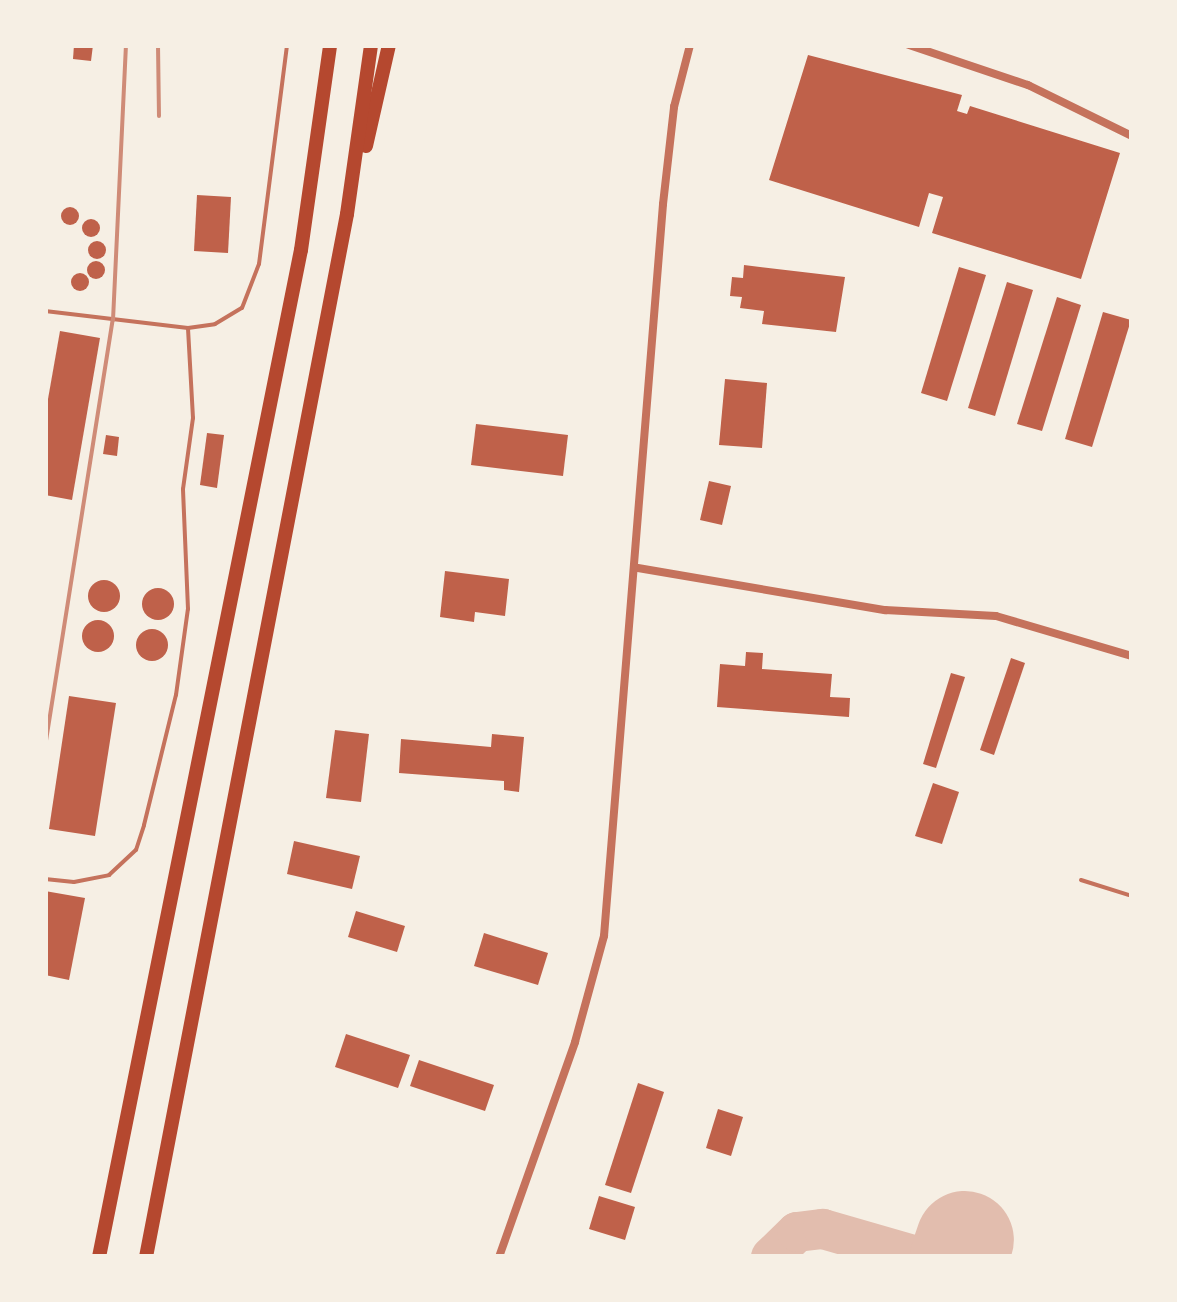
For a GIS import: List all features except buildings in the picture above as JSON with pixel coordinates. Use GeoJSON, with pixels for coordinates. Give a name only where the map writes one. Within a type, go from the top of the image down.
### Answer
{"type":"FeatureCollection","features":[{"type":"Feature","properties":{"kind":"highway"},"geometry":{"type":"LineString","coordinates":[[320,121],[322,45]]}},
{"type":"Feature","properties":{"kind":"highway"},"geometry":{"type":"LineString","coordinates":[[99,1257],[302,250],[330,45]]}},
{"type":"Feature","properties":{"kind":"highway"},"geometry":{"type":"LineString","coordinates":[[347,214],[370,45]]}},
{"type":"Feature","properties":{"kind":"highway"},"geometry":{"type":"LineString","coordinates":[[146,1257],[347,214],[389,45]]}},
{"type":"Feature","properties":{"kind":"street"},"geometry":{"type":"LineString","coordinates":[[499,1257],[575,1042],[604,936],[638,568],[664,190],[674,107],[690,45]]}},
{"type":"Feature","properties":{"kind":"street"},"geometry":{"type":"LineString","coordinates":[[909,45],[1028,85],[1132,136]]}},
{"type":"Feature","properties":{"kind":"street"},"geometry":{"type":"LineString","coordinates":[[638,568],[884,610],[996,616],[1132,656]]}},
{"type":"Feature","properties":{"kind":"lane"},"geometry":{"type":"LineString","coordinates":[[45,310],[188,328],[228,317],[251,293],[287,45]]}},
{"type":"Feature","properties":{"kind":"lane"},"geometry":{"type":"LineString","coordinates":[[45,879],[74,882],[109,875],[136,850],[144,825],[176,696],[188,609],[183,489],[193,418],[188,328]]}},
{"type":"Feature","properties":{"kind":"lane"},"geometry":{"type":"LineString","coordinates":[[1080,880],[1132,896]]}},
{"type":"Feature","properties":{"kind":"taxiway"},"geometry":{"type":"LineString","coordinates":[[771,1257],[797,1232],[823,1229],[920,1257]]}},
{"type":"Feature","properties":{"kind":"runway"},"geometry":{"type":"LineString","coordinates":[[959,1257],[965,1240]]}},
{"type":"Feature","properties":{"kind":"railway"},"geometry":{"type":"LineString","coordinates":[[45,747],[113,320],[126,45]]}},
{"type":"Feature","properties":{"kind":"railway"},"geometry":{"type":"LineString","coordinates":[[158,45],[159,116]]}}]}
